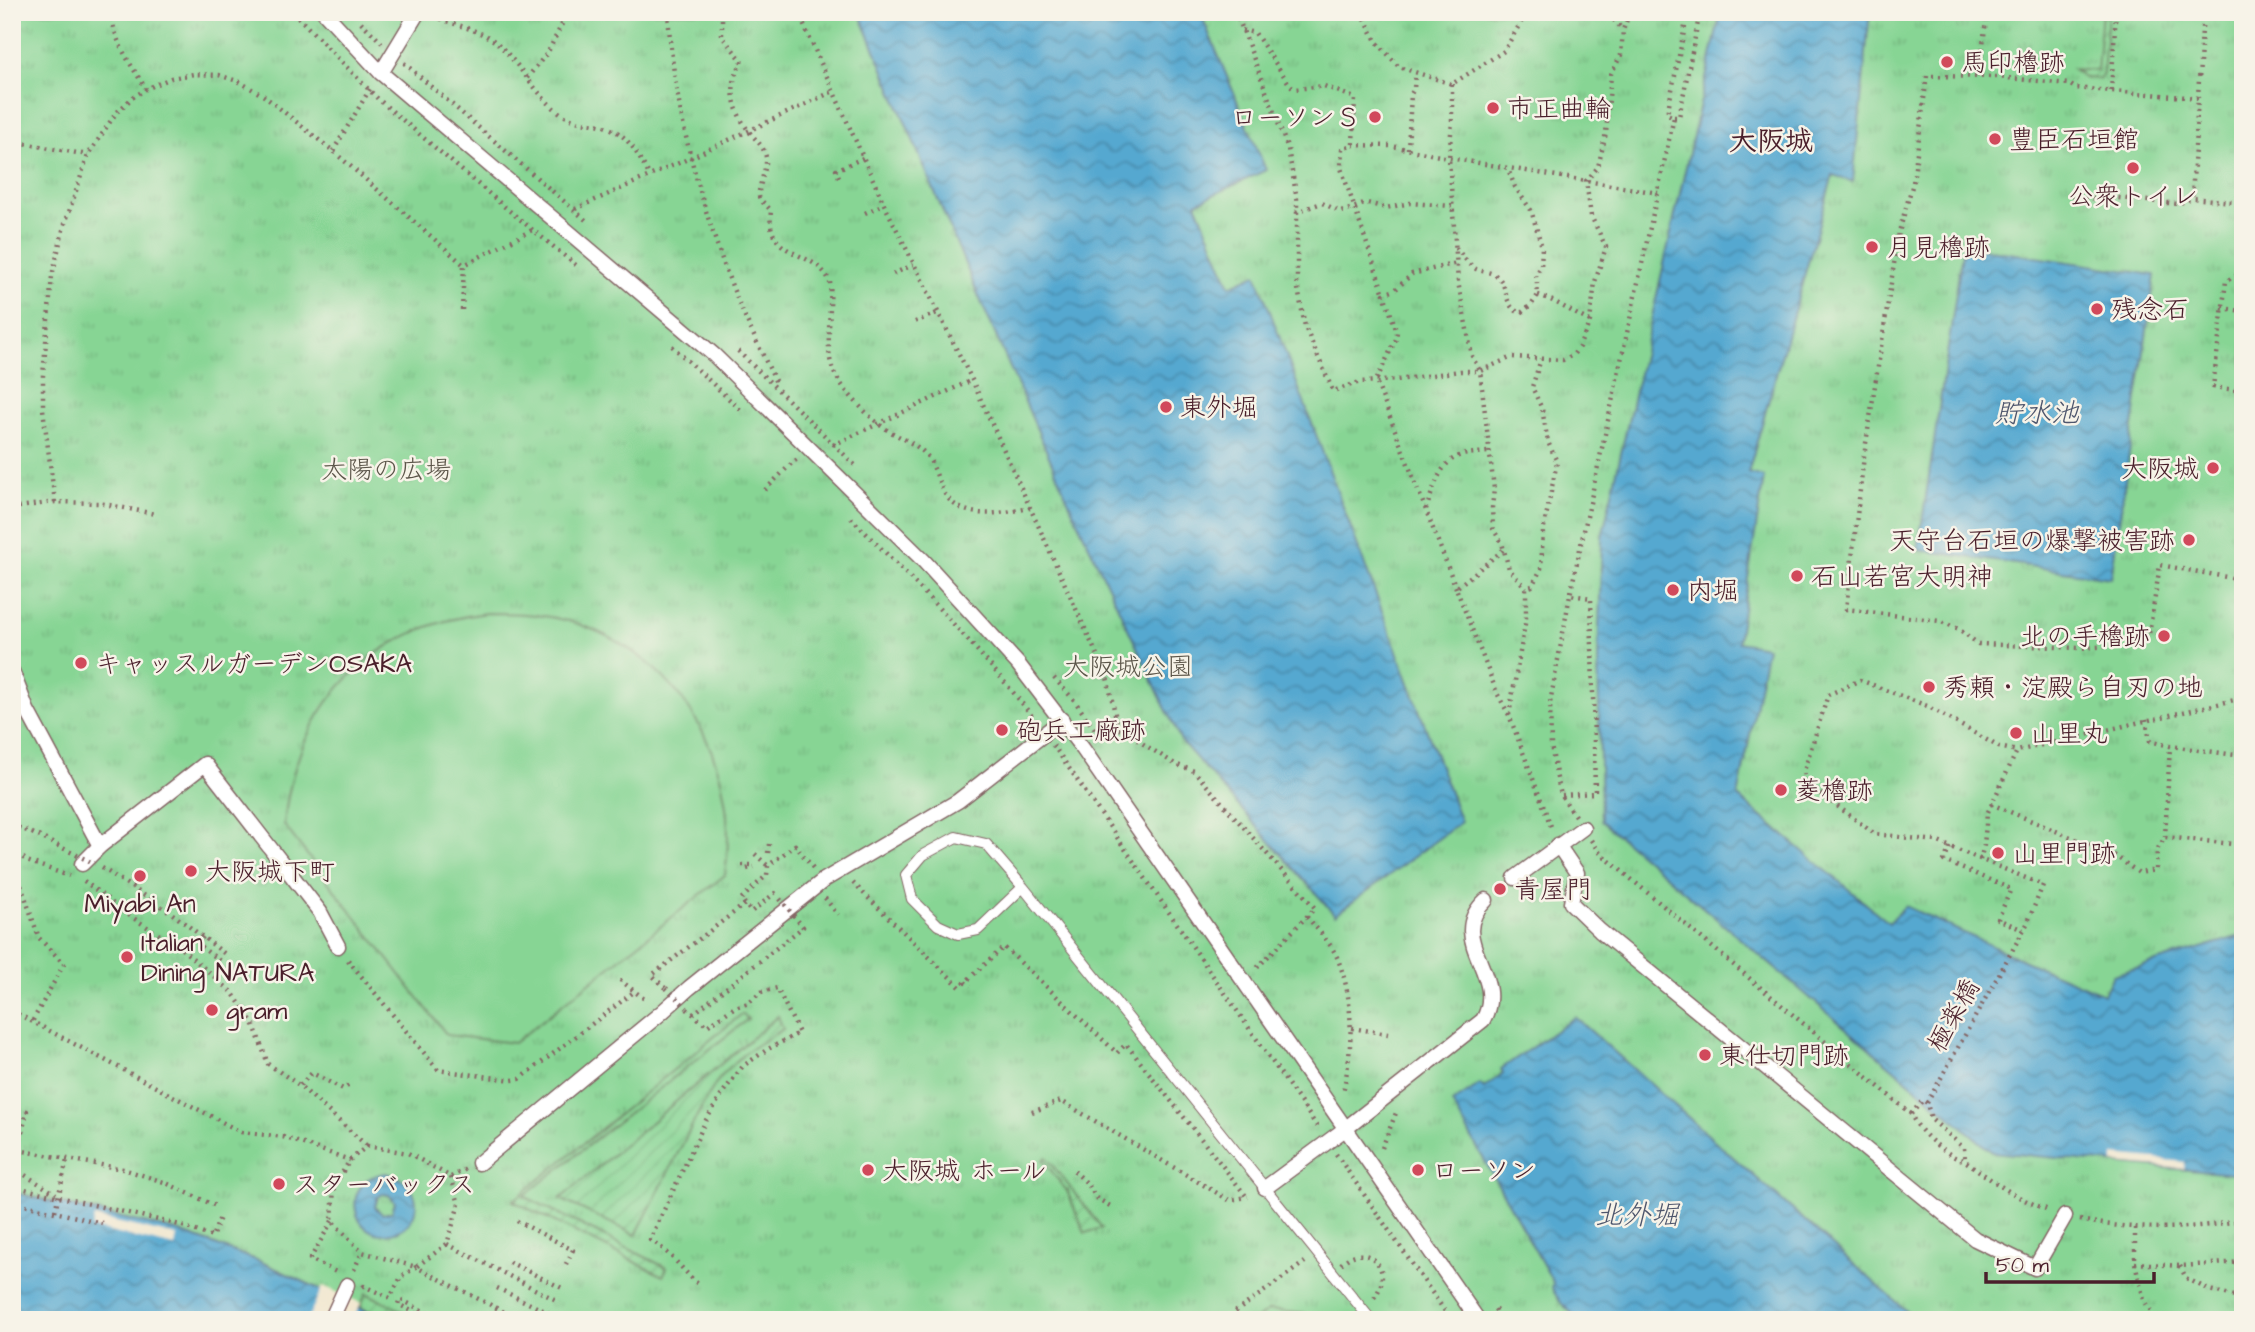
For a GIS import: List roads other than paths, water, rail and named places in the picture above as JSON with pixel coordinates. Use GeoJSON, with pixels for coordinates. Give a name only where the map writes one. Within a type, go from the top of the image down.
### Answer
{"type":"FeatureCollection","features":[{"type":"Feature","properties":{"kind":"street"},"geometry":{"type":"LineString","coordinates":[[324,12],[380,73],[714,355],[923,560],[1018,664],[1062,720],[1478,1320]]}},
{"type":"Feature","properties":{"kind":"street"},"geometry":{"type":"LineString","coordinates":[[380,73],[418,12]]}},
{"type":"Feature","properties":{"kind":"street"},"geometry":{"type":"LineString","coordinates":[[12,671],[27,710],[100,846]]}},
{"type":"Feature","properties":{"kind":"street"},"geometry":{"type":"LineString","coordinates":[[479,1163],[689,988],[824,880],[958,801],[1062,720]]}},
{"type":"Feature","properties":{"kind":"street"},"geometry":{"type":"LineString","coordinates":[[89,864],[100,846],[205,764],[320,912],[338,946]]}},
{"type":"Feature","properties":{"kind":"street"},"geometry":{"type":"LineString","coordinates":[[1515,878],[1583,828]]}},
{"type":"Feature","properties":{"kind":"street"},"geometry":{"type":"LineString","coordinates":[[1558,845],[1577,873],[1571,903],[1600,931],[1975,1239],[2035,1268],[2065,1216]]}},
{"type":"Feature","properties":{"kind":"street"},"geometry":{"type":"LineString","coordinates":[[1265,1188],[1345,1129],[1483,1020],[1488,1010],[1490,989],[1470,931],[1477,908],[1486,900]]}},
{"type":"Feature","properties":{"kind":"street"},"geometry":{"type":"LineString","coordinates":[[331,1320],[347,1284]]}},
{"type":"Feature","properties":{"kind":"lane"},"geometry":{"type":"LineString","coordinates":[[1023,887],[978,930],[958,934],[938,925],[912,899],[906,875],[923,855],[957,837],[986,844],[1023,887],[1371,1320]]}},
{"type":"Feature","properties":{"kind":"water","name":"東外堀"},"geometry":{"type":"Polygon","coordinates":[[[859,12],[1200,12],[1266,170],[1196,203],[1230,286],[1256,274],[1461,822],[1335,915],[1181,741],[1075,516],[859,12]]]}},
{"type":"Feature","properties":{"kind":"water","name":"内堀"},"geometry":{"type":"Polygon","coordinates":[[[1721,12],[1870,12],[1853,182],[1833,175],[1748,473],[1764,477],[1738,642],[1767,647],[1738,797],[1889,923],[1905,906],[2104,994],[2113,975],[2243,935],[2243,1175],[1992,1152],[1601,821],[1598,658],[1602,537],[1721,12]]]}},
{"type":"Feature","properties":{"kind":"water","name":"貯水池"},"geometry":{"type":"Polygon","coordinates":[[[1963,246],[2155,275],[2111,578],[1918,550],[1963,246]]]}},
{"type":"Feature","properties":{"kind":"water","name":"北外堀"},"geometry":{"type":"Polygon","coordinates":[[[1575,1017],[1910,1314],[1905,1320],[1579,1320],[1561,1303],[1552,1289],[1553,1282],[1452,1103],[1480,1084],[1484,1088],[1503,1073],[1501,1069],[1575,1017]]]}},
{"type":"Feature","properties":{"kind":"water"},"geometry":{"type":"Polygon","coordinates":[[[386,1173],[400,1179],[411,1189],[416,1209],[411,1220],[402,1229],[378,1234],[367,1229],[359,1220],[356,1197],[361,1186],[371,1178],[386,1173]],[[389,1195],[378,1197],[375,1207],[382,1214],[392,1212],[395,1202],[389,1195]]]}},
{"type":"Feature","properties":{"kind":"water"},"geometry":{"type":"Polygon","coordinates":[[[12,1192],[177,1231],[259,1261],[386,1320],[12,1320],[12,1192]]]}},
{"type":"Feature","properties":{"kind":"place","name":"馬印櫓跡"},"geometry":{"type":"Point","coordinates":[1947,62]}},
{"type":"Feature","properties":{"kind":"place","name":"市正曲輪"},"geometry":{"type":"Point","coordinates":[1493,108]}},
{"type":"Feature","properties":{"kind":"place","name":"ローソンＳ"},"geometry":{"type":"Point","coordinates":[1375,117]}},
{"type":"Feature","properties":{"kind":"place","name":"豊臣石垣館"},"geometry":{"type":"Point","coordinates":[1995,139]}},
{"type":"Feature","properties":{"kind":"place","name":"公衆トイレ"},"geometry":{"type":"Point","coordinates":[2133,168]}},
{"type":"Feature","properties":{"kind":"place","name":"月見櫓跡"},"geometry":{"type":"Point","coordinates":[1872,247]}},
{"type":"Feature","properties":{"kind":"place","name":"残念石"},"geometry":{"type":"Point","coordinates":[2097,309]}},
{"type":"Feature","properties":{"kind":"place","name":"東外堀"},"geometry":{"type":"Point","coordinates":[1166,407]}},
{"type":"Feature","properties":{"kind":"place","name":"大阪城"},"geometry":{"type":"Point","coordinates":[2213,468]}},
{"type":"Feature","properties":{"kind":"place","name":"天守台石垣の爆撃被害跡"},"geometry":{"type":"Point","coordinates":[2189,540]}},
{"type":"Feature","properties":{"kind":"place","name":"石山若宮大明神"},"geometry":{"type":"Point","coordinates":[1797,576]}},
{"type":"Feature","properties":{"kind":"place","name":"内堀"},"geometry":{"type":"Point","coordinates":[1673,590]}},
{"type":"Feature","properties":{"kind":"place","name":"北の手櫓跡"},"geometry":{"type":"Point","coordinates":[2164,636]}},
{"type":"Feature","properties":{"kind":"place","name":"キャッスルガーデンOSAKA"},"geometry":{"type":"Point","coordinates":[81,663]}},
{"type":"Feature","properties":{"kind":"place","name":"秀頼・淀殿ら自刃の地"},"geometry":{"type":"Point","coordinates":[1929,687]}},
{"type":"Feature","properties":{"kind":"place","name":"砲兵工廠跡"},"geometry":{"type":"Point","coordinates":[1002,730]}},
{"type":"Feature","properties":{"kind":"place","name":"山里丸"},"geometry":{"type":"Point","coordinates":[2016,733]}},
{"type":"Feature","properties":{"kind":"place","name":"菱櫓跡"},"geometry":{"type":"Point","coordinates":[1781,790]}},
{"type":"Feature","properties":{"kind":"place","name":"山里門跡"},"geometry":{"type":"Point","coordinates":[1998,853]}},
{"type":"Feature","properties":{"kind":"place","name":"大阪城下町"},"geometry":{"type":"Point","coordinates":[191,871]}},
{"type":"Feature","properties":{"kind":"place","name":"Miyabi An"},"geometry":{"type":"Point","coordinates":[140,876]}},
{"type":"Feature","properties":{"kind":"place","name":"青屋門"},"geometry":{"type":"Point","coordinates":[1500,889]}},
{"type":"Feature","properties":{"kind":"place","name":"Italian Dining NATURA"},"geometry":{"type":"Point","coordinates":[127,957]}},
{"type":"Feature","properties":{"kind":"place","name":"gram"},"geometry":{"type":"Point","coordinates":[212,1010]}},
{"type":"Feature","properties":{"kind":"place","name":"東仕切門跡"},"geometry":{"type":"Point","coordinates":[1705,1055]}},
{"type":"Feature","properties":{"kind":"place","name":"大阪城 ホール"},"geometry":{"type":"Point","coordinates":[868,1170]}},
{"type":"Feature","properties":{"kind":"place","name":"ローソン"},"geometry":{"type":"Point","coordinates":[1418,1170]}},
{"type":"Feature","properties":{"kind":"place","name":"スターバックス"},"geometry":{"type":"Point","coordinates":[279,1184]}},
{"type":"Feature","properties":{"kind":"district","name":"大阪城"},"geometry":{"type":"Point","coordinates":[1771,140]}},
{"type":"Feature","properties":{"kind":"park label","name":"太陽の広場"},"geometry":{"type":"Point","coordinates":[386,469]}},
{"type":"Feature","properties":{"kind":"park label","name":"大阪城公園"},"geometry":{"type":"Point","coordinates":[1128,666]}}]}
